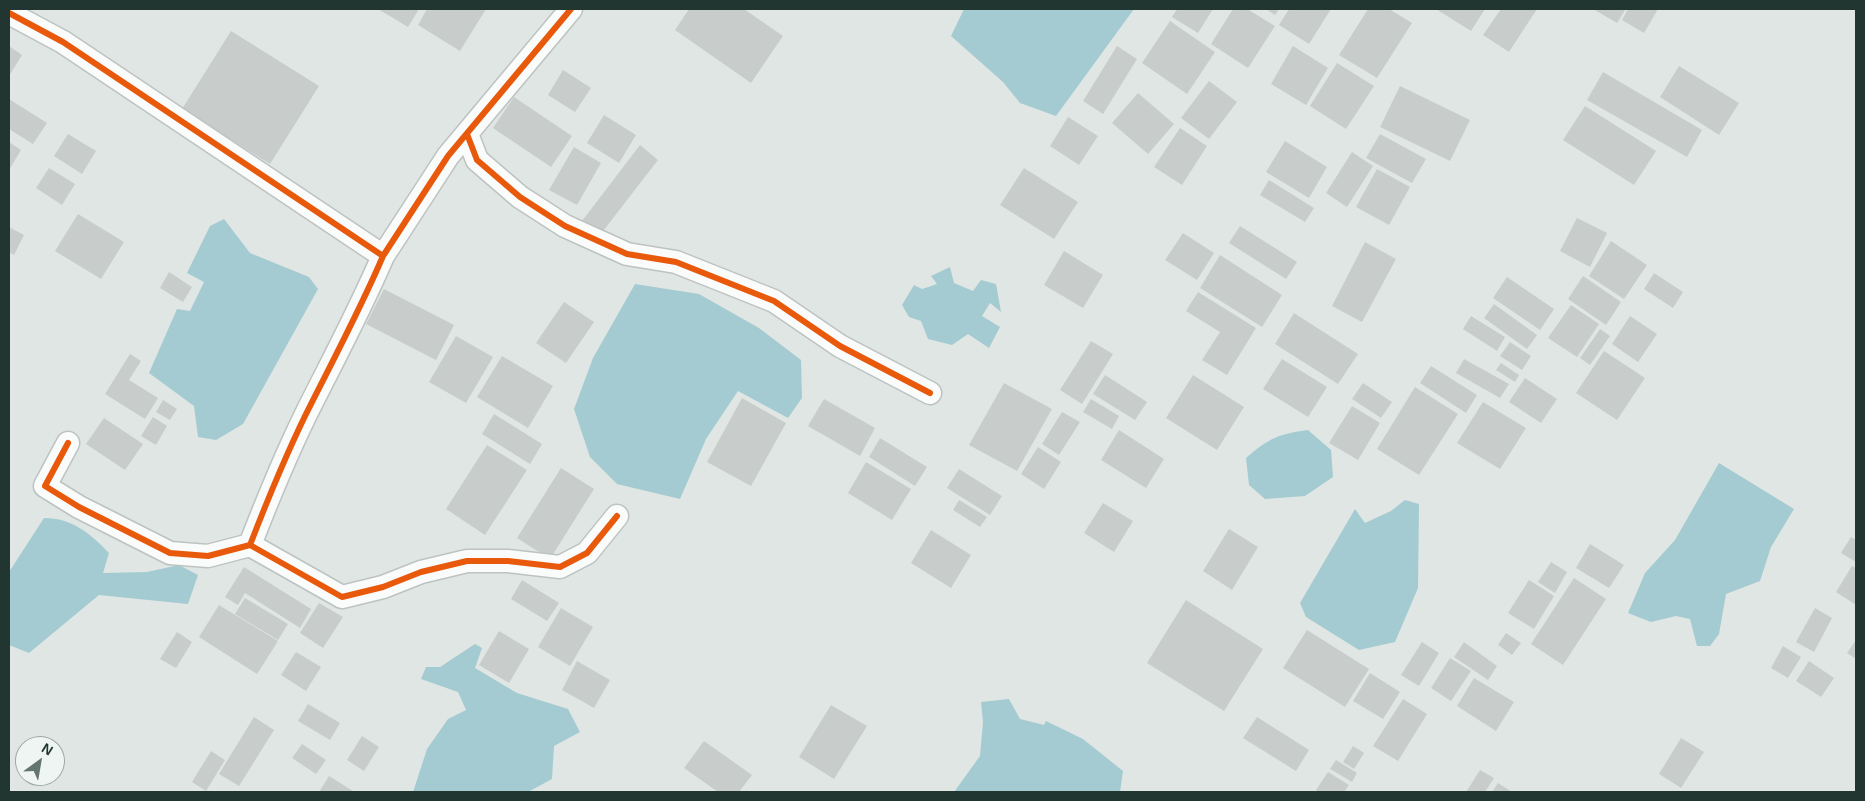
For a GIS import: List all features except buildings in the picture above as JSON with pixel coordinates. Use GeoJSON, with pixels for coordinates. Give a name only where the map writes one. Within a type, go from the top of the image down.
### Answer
{"type":"FeatureCollection","features":[{"type":"Feature","properties":{"kind":"street"},"geometry":{"type":"LineString","coordinates":[[250,545],[268,497],[305,416],[361,307],[383,256],[448,156],[571,9]]}},
{"type":"Feature","properties":{"kind":"street"},"geometry":{"type":"LineString","coordinates":[[9,12],[63,42],[383,256]]}},
{"type":"Feature","properties":{"kind":"street"},"geometry":{"type":"LineString","coordinates":[[467,134],[477,160],[520,197],[565,226],[627,254],[676,262],[774,301],[840,346],[930,393]]}},
{"type":"Feature","properties":{"kind":"street"},"geometry":{"type":"LineString","coordinates":[[68,443],[45,486],[79,507],[170,553],[208,556],[250,545],[342,597],[382,587],[421,572],[467,561],[508,561],[560,567],[587,553],[617,516]]}},
{"type":"Feature","properties":{"kind":"water"},"geometry":{"type":"Polygon","coordinates":[[[964,9],[1134,9],[1056,116],[1020,103],[1003,82],[951,36],[964,9]]]}},
{"type":"Feature","properties":{"kind":"water"},"geometry":{"type":"Polygon","coordinates":[[[224,219],[250,253],[309,277],[318,289],[243,424],[216,440],[198,437],[194,406],[149,373],[177,309],[190,311],[204,282],[187,273],[210,226],[224,219]]]}},
{"type":"Feature","properties":{"kind":"water"},"geometry":{"type":"Polygon","coordinates":[[[950,267],[954,283],[973,291],[981,280],[996,284],[1001,312],[990,303],[982,316],[1000,327],[989,348],[968,334],[952,345],[928,339],[921,321],[909,317],[902,305],[914,285],[922,289],[937,284],[931,276],[950,267]]]}},
{"type":"Feature","properties":{"kind":"water"},"geometry":{"type":"Polygon","coordinates":[[[635,284],[699,294],[759,328],[801,360],[802,398],[788,418],[738,391],[706,439],[680,499],[617,484],[590,457],[574,409],[593,358],[635,284]]]}},
{"type":"Feature","properties":{"kind":"water"},"geometry":{"type":"Polygon","coordinates":[[[1308,430],[1331,450],[1333,477],[1305,496],[1265,499],[1249,485],[1246,458],[1268,441],[1289,433],[1308,430]]]}},
{"type":"Feature","properties":{"kind":"water"},"geometry":{"type":"Polygon","coordinates":[[[1719,463],[1794,509],[1771,547],[1760,581],[1726,594],[1719,634],[1710,646],[1697,646],[1690,619],[1676,616],[1651,622],[1628,613],[1645,573],[1675,540],[1719,463]]]}},
{"type":"Feature","properties":{"kind":"water"},"geometry":{"type":"Polygon","coordinates":[[[1405,500],[1419,504],[1418,588],[1395,642],[1359,650],[1306,617],[1300,603],[1355,509],[1365,523],[1391,511],[1405,500]]]}},
{"type":"Feature","properties":{"kind":"water"},"geometry":{"type":"Polygon","coordinates":[[[44,518],[72,524],[80,528],[102,546],[109,553],[103,573],[147,572],[179,565],[198,575],[188,604],[99,595],[29,653],[9,645],[9,572],[44,518]]]}},
{"type":"Feature","properties":{"kind":"water"},"geometry":{"type":"Polygon","coordinates":[[[475,644],[482,648],[475,668],[517,693],[568,709],[580,732],[554,746],[552,779],[528,792],[413,792],[427,749],[448,719],[466,710],[458,692],[421,679],[426,667],[440,667],[475,644]]]}},
{"type":"Feature","properties":{"kind":"water"},"geometry":{"type":"Polygon","coordinates":[[[1009,699],[1020,719],[1044,725],[1046,721],[1083,739],[1123,771],[1120,792],[954,792],[980,756],[983,722],[981,702],[1009,699]]]}},
{"type":"Feature","properties":{"kind":"cycle path"},"geometry":{"type":"LineString","coordinates":[[9,13],[63,42],[383,256],[448,156],[571,9]]}},
{"type":"Feature","properties":{"kind":"cycle path"},"geometry":{"type":"LineString","coordinates":[[467,134],[477,160],[520,197],[565,226],[627,254],[676,262],[774,301],[840,346],[930,393]]}},
{"type":"Feature","properties":{"kind":"cycle path"},"geometry":{"type":"LineString","coordinates":[[68,443],[45,486],[79,507],[170,553],[208,556],[250,545],[291,446],[383,256]]}},
{"type":"Feature","properties":{"kind":"cycle path"},"geometry":{"type":"LineString","coordinates":[[250,545],[342,597],[383,587],[421,572],[467,561],[508,561],[560,567],[587,553],[617,516]]}}]}
